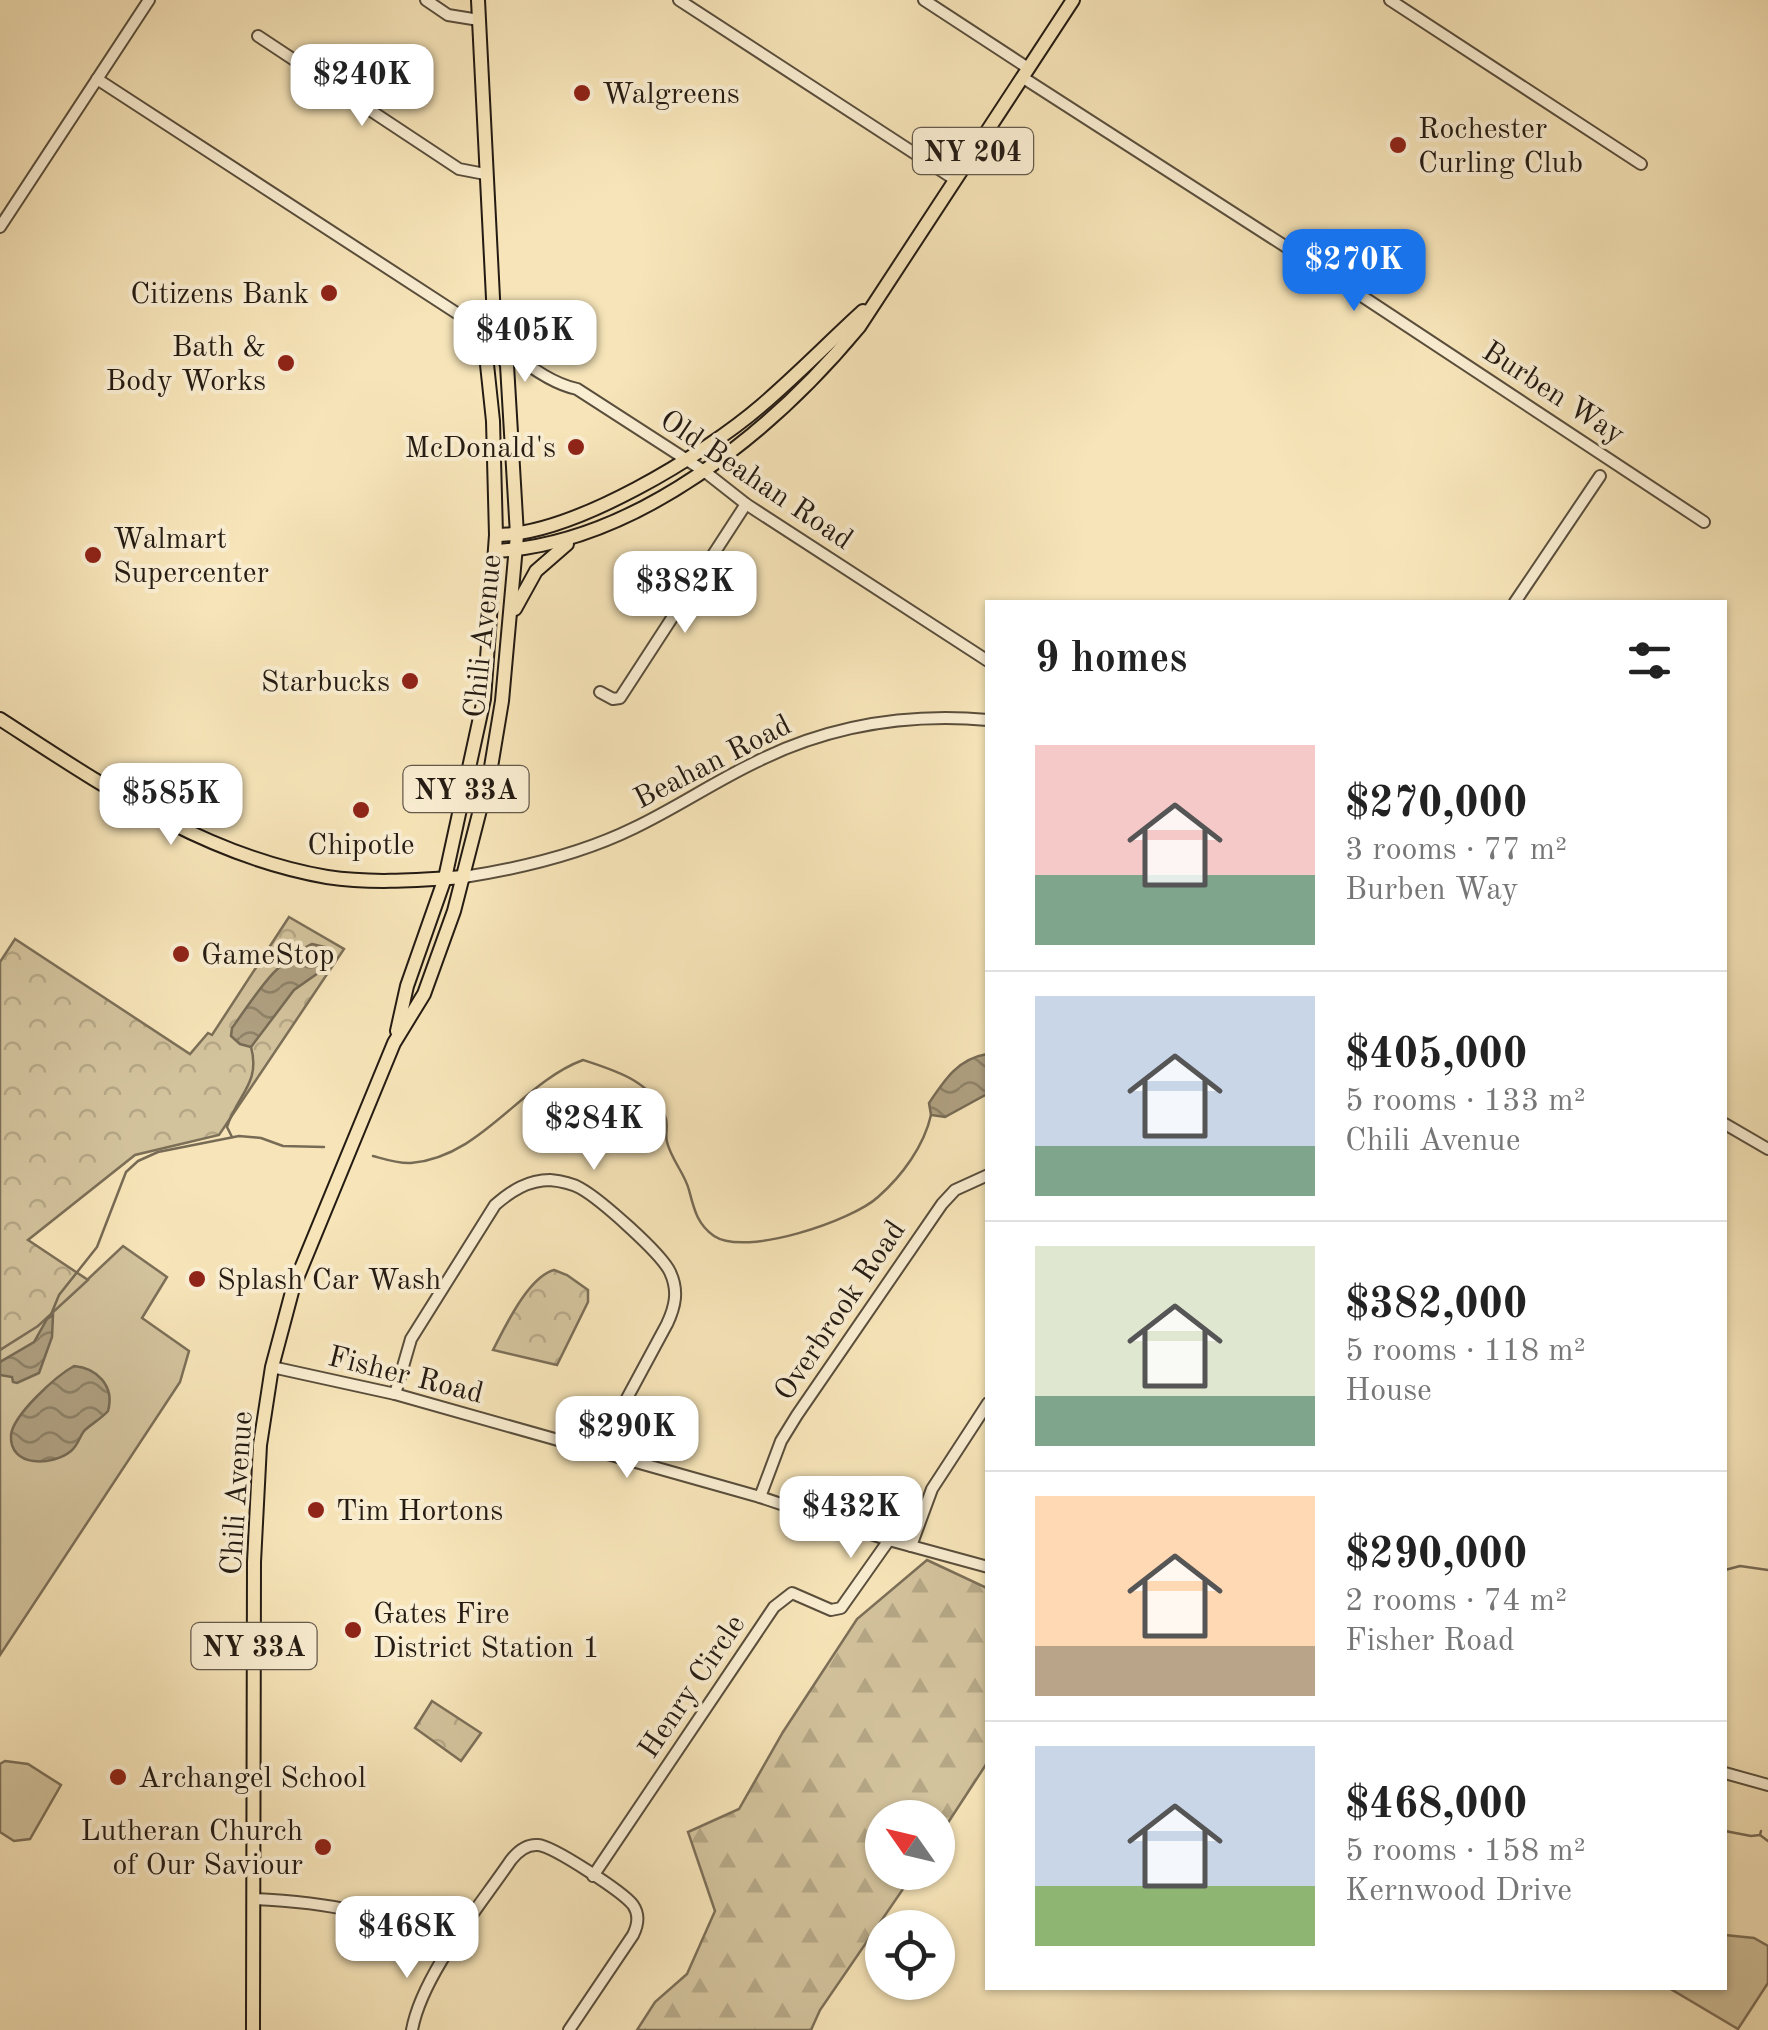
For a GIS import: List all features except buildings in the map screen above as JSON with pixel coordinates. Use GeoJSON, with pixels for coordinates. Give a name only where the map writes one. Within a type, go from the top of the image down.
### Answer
{"type":"FeatureCollection","features":[{"type":"Feature","properties":{"kind":"main road","name":"Chili Avenue"},"geometry":{"type":"LineString","coordinates":[[253,2030],[254,1562],[260,1445],[272,1367],[292,1288],[394,1043],[424,994],[464,877],[498,735],[517,534],[507,365],[495,338],[478,0]]}},
{"type":"Feature","properties":{"kind":"main road","name":"NY 204"},"geometry":{"type":"LineString","coordinates":[[510,620],[536,572],[578,535],[659,498],[704,471],[774,416],[827,365],[858,327],[1073,0]]}},
{"type":"Feature","properties":{"kind":"main road","name":"NY 204"},"geometry":{"type":"LineString","coordinates":[[496,534],[538,530],[608,502],[685,459],[762,405],[873,303]]}},
{"type":"Feature","properties":{"kind":"main road","name":"Chili Avenue"},"geometry":{"type":"LineString","coordinates":[[394,1043],[407,986],[444,878],[484,699],[496,552],[493,421],[486,355],[495,338]]}},
{"type":"Feature","properties":{"kind":"main road"},"geometry":{"type":"LineString","coordinates":[[496,552],[578,535]]}},
{"type":"Feature","properties":{"kind":"main road"},"geometry":{"type":"LineString","coordinates":[[0,718],[128,800],[222,847],[328,877],[403,882],[464,877]]}},
{"type":"Feature","properties":{"kind":"street"},"geometry":{"type":"LineString","coordinates":[[0,227],[149,0]]}},
{"type":"Feature","properties":{"kind":"street"},"geometry":{"type":"LineString","coordinates":[[426,0],[448,15],[478,20]]}},
{"type":"Feature","properties":{"kind":"street"},"geometry":{"type":"LineString","coordinates":[[679,0],[954,179]]}},
{"type":"Feature","properties":{"kind":"street","name":"Burben Way"},"geometry":{"type":"LineString","coordinates":[[924,0],[1025,73],[1704,522]]}},
{"type":"Feature","properties":{"kind":"street"},"geometry":{"type":"LineString","coordinates":[[1390,0],[1642,164]]}},
{"type":"Feature","properties":{"kind":"street"},"geometry":{"type":"LineString","coordinates":[[258,36],[458,169],[486,174]]}},
{"type":"Feature","properties":{"kind":"street","name":"Old Beahan Road"},"geometry":{"type":"LineString","coordinates":[[97,79],[565,386],[577,389],[704,471],[746,504],[985,659]]}},
{"type":"Feature","properties":{"kind":"street"},"geometry":{"type":"LineString","coordinates":[[1516,600],[1600,476]]}},
{"type":"Feature","properties":{"kind":"street"},"geometry":{"type":"LineString","coordinates":[[600,692],[613,700],[620,698],[746,504]]}},
{"type":"Feature","properties":{"kind":"street","name":"Beahan Road"},"geometry":{"type":"LineString","coordinates":[[464,877],[595,844],[646,822],[754,762],[814,738],[912,719],[985,720]]}},
{"type":"Feature","properties":{"kind":"street"},"geometry":{"type":"LineString","coordinates":[[1727,1125],[1768,1149]]}},
{"type":"Feature","properties":{"kind":"street","name":"Overbrook Road"},"geometry":{"type":"LineString","coordinates":[[760,1497],[781,1442],[942,1204],[971,1180],[985,1175]]}},
{"type":"Feature","properties":{"kind":"street"},"geometry":{"type":"LineString","coordinates":[[394,1394],[411,1338],[495,1205],[526,1184],[548,1180],[568,1183],[594,1198],[659,1256],[676,1288],[675,1308],[668,1324],[598,1452]]}},
{"type":"Feature","properties":{"kind":"street","name":"Fisher Road"},"geometry":{"type":"LineString","coordinates":[[272,1367],[394,1394],[760,1497],[888,1540],[985,1566]]}},
{"type":"Feature","properties":{"kind":"street"},"geometry":{"type":"LineString","coordinates":[[911,1546],[932,1489],[985,1408]]}},
{"type":"Feature","properties":{"kind":"street","name":"Henry Circle"},"geometry":{"type":"LineString","coordinates":[[593,1876],[774,1607],[792,1593],[832,1610],[841,1608],[888,1540]]}},
{"type":"Feature","properties":{"kind":"street"},"geometry":{"type":"LineString","coordinates":[[1727,1774],[1768,1785]]}},
{"type":"Feature","properties":{"kind":"street"},"geometry":{"type":"LineString","coordinates":[[412,2030],[419,2000],[511,1860],[525,1847],[542,1846],[630,1902],[638,1917],[637,1926],[569,2030]]}},
{"type":"Feature","properties":{"kind":"street"},"geometry":{"type":"LineString","coordinates":[[254,1899],[303,1901],[374,1915],[420,1932],[450,1951]]}},
{"type":"Feature","properties":{"kind":"green space"},"geometry":{"type":"Polygon","coordinates":[[[289,917],[344,949],[219,1135],[135,1155],[28,1240],[88,1280],[38,1326],[0,1350],[0,962],[15,939],[190,1054],[208,1033],[212,1035],[289,917]]]}},
{"type":"Feature","properties":{"kind":"green space"},"geometry":{"type":"Polygon","coordinates":[[[123,1246],[167,1277],[142,1318],[189,1351],[180,1382],[0,1655],[0,1350],[67,1299],[123,1246]]]}},
{"type":"Feature","properties":{"kind":"green space"},"geometry":{"type":"Polygon","coordinates":[[[554,1270],[588,1290],[588,1302],[557,1365],[493,1350],[526,1292],[554,1270]]]}},
{"type":"Feature","properties":{"kind":"green space"},"geometry":{"type":"Polygon","coordinates":[[[927,1560],[985,1587],[985,1766],[955,1812],[955,1800],[865,1800],[865,1890],[902,1890],[889,1910],[865,1910],[865,1944],[820,2010],[811,2030],[637,2030],[655,2002],[687,1974],[715,1911],[688,1832],[739,1809],[783,1732],[857,1619],[927,1560]]]}},
{"type":"Feature","properties":{"kind":"green space"},"geometry":{"type":"Polygon","coordinates":[[[432,1701],[481,1733],[461,1761],[415,1728],[432,1701]]]}},
{"type":"Feature","properties":{"kind":"green space"},"geometry":{"type":"Polygon","coordinates":[[[0,1764],[28,1764],[61,1785],[30,1839],[14,1841],[0,1832],[0,1764]]]}},
{"type":"Feature","properties":{"kind":"green space"},"geometry":{"type":"Polygon","coordinates":[[[1727,1935],[1754,1938],[1768,1946],[1768,1983],[1738,2029],[1672,1990],[1727,1990],[1727,1935]]]}},
{"type":"Feature","properties":{"kind":"water"},"geometry":{"type":"Polygon","coordinates":[[[312,944],[329,948],[331,964],[294,990],[251,1047],[240,1044],[231,1036],[232,1028],[249,1003],[276,970],[312,944]]]}},
{"type":"Feature","properties":{"kind":"water"},"geometry":{"type":"Polygon","coordinates":[[[985,1055],[985,1095],[945,1117],[931,1115],[929,1103],[947,1078],[960,1065],[985,1055]]]}},
{"type":"Feature","properties":{"kind":"water"},"geometry":{"type":"Polygon","coordinates":[[[53,1315],[52,1337],[39,1373],[17,1383],[12,1377],[0,1375],[0,1362],[34,1342],[53,1315]]]}},
{"type":"Feature","properties":{"kind":"water"},"geometry":{"type":"Polygon","coordinates":[[[74,1366],[90,1370],[102,1380],[109,1394],[108,1411],[63,1456],[44,1461],[24,1459],[12,1446],[11,1435],[19,1417],[36,1397],[74,1366]]]}},
{"type":"Feature","properties":{"kind":"waterway"},"geometry":{"type":"LineString","coordinates":[[232,1137],[227,1127],[250,1080],[251,1047]]}},
{"type":"Feature","properties":{"kind":"waterway"},"geometry":{"type":"LineString","coordinates":[[373,1156],[411,1163],[459,1148],[540,1085],[583,1060],[633,1080],[653,1096],[666,1119],[666,1139],[700,1221],[714,1236],[749,1242],[823,1225],[878,1197],[917,1149],[931,1115]]}},
{"type":"Feature","properties":{"kind":"waterway"},"geometry":{"type":"LineString","coordinates":[[50,1317],[59,1295],[97,1247],[126,1172],[138,1161],[158,1152],[239,1136],[283,1146],[324,1147]]}},
{"type":"Feature","properties":{"kind":"waterway"},"geometry":{"type":"LineString","coordinates":[[1727,1569],[1740,1566],[1768,1570]]}},
{"type":"Feature","properties":{"kind":"waterway"},"geometry":{"type":"LineString","coordinates":[[1727,1831],[1760,1835]]}},
{"type":"Feature","properties":{"kind":"waterway"},"geometry":{"type":"LineString","coordinates":[[1761,1831],[1760,1835],[1768,1841]]}},
{"type":"Feature","properties":{"kind":"place","name":"Walgreens"},"geometry":{"type":"Point","coordinates":[582,93]}},
{"type":"Feature","properties":{"kind":"place","name":"Rochester Curling Club"},"geometry":{"type":"Point","coordinates":[1398,145]}},
{"type":"Feature","properties":{"kind":"place","name":"Citizens Bank"},"geometry":{"type":"Point","coordinates":[329,293]}},
{"type":"Feature","properties":{"kind":"place","name":"Bath & Body Works"},"geometry":{"type":"Point","coordinates":[286,363]}},
{"type":"Feature","properties":{"kind":"place","name":"McDonald's"},"geometry":{"type":"Point","coordinates":[576,447]}},
{"type":"Feature","properties":{"kind":"place","name":"Walmart Supercenter"},"geometry":{"type":"Point","coordinates":[93,555]}},
{"type":"Feature","properties":{"kind":"place","name":"Starbucks"},"geometry":{"type":"Point","coordinates":[410,681]}},
{"type":"Feature","properties":{"kind":"place","name":"Chipotle"},"geometry":{"type":"Point","coordinates":[361,810]}},
{"type":"Feature","properties":{"kind":"place","name":"GameStop"},"geometry":{"type":"Point","coordinates":[181,954]}},
{"type":"Feature","properties":{"kind":"place","name":"Splash Car Wash"},"geometry":{"type":"Point","coordinates":[197,1279]}},
{"type":"Feature","properties":{"kind":"place","name":"Tim Hortons"},"geometry":{"type":"Point","coordinates":[316,1510]}},
{"type":"Feature","properties":{"kind":"place","name":"Gates Fire District Station 1"},"geometry":{"type":"Point","coordinates":[353,1630]}},
{"type":"Feature","properties":{"kind":"place","name":"Archangel School"},"geometry":{"type":"Point","coordinates":[118,1777]}},
{"type":"Feature","properties":{"kind":"place","name":"Lutheran Church of Our Saviour"},"geometry":{"type":"Point","coordinates":[323,1847]}}]}
